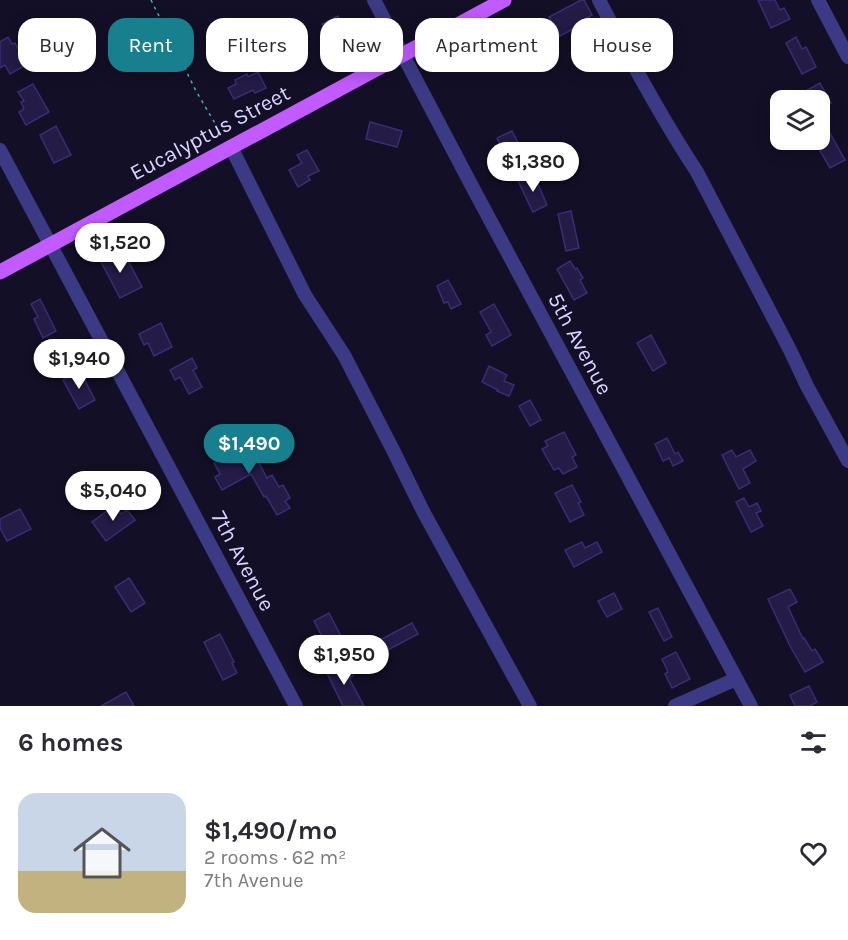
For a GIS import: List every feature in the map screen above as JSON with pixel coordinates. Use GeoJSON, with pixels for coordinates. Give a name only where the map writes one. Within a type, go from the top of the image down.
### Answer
{"type":"FeatureCollection","features":[{"type":"Feature","properties":{"kind":"main road","name":"Eucalyptus Street"},"geometry":{"type":"LineString","coordinates":[[0,272],[504,0]]}},
{"type":"Feature","properties":{"kind":"street","name":"5th Avenue"},"geometry":{"type":"LineString","coordinates":[[374,0],[751,706]]}},
{"type":"Feature","properties":{"kind":"street"},"geometry":{"type":"LineString","coordinates":[[599,0],[646,89],[697,172],[848,461]]}},
{"type":"Feature","properties":{"kind":"street"},"geometry":{"type":"LineString","coordinates":[[818,0],[848,57]]}},
{"type":"Feature","properties":{"kind":"street"},"geometry":{"type":"LineString","coordinates":[[231,147],[305,295],[344,355],[424,513],[530,706]]}},
{"type":"Feature","properties":{"kind":"street","name":"7th Avenue"},"geometry":{"type":"LineString","coordinates":[[0,150],[296,706]]}},
{"type":"Feature","properties":{"kind":"street"},"geometry":{"type":"LineString","coordinates":[[675,706],[736,679]]}},
{"type":"Feature","properties":{"kind":"path"},"geometry":{"type":"LineString","coordinates":[[151,0],[195,91],[231,147]]}},
{"type":"Feature","properties":{"kind":"building"},"geometry":{"type":"Polygon","coordinates":[[[581,0],[584,0],[592,15],[587,18],[571,18],[571,30],[560,36],[559,18],[549,17],[581,0]]]}},
{"type":"Feature","properties":{"kind":"building"},"geometry":{"type":"Polygon","coordinates":[[[758,0],[775,0],[780,10],[784,8],[790,19],[771,28],[758,0]]]}},
{"type":"Feature","properties":{"kind":"building"},"geometry":{"type":"Polygon","coordinates":[[[8,37],[18,48],[18,69],[10,74],[5,65],[0,68],[0,42],[8,37]]]}},
{"type":"Feature","properties":{"kind":"building"},"geometry":{"type":"Polygon","coordinates":[[[796,37],[802,49],[806,47],[816,67],[802,74],[786,43],[796,37]]]}},
{"type":"Feature","properties":{"kind":"building"},"geometry":{"type":"Polygon","coordinates":[[[258,72],[266,88],[255,93],[253,90],[234,99],[228,88],[236,84],[235,80],[247,74],[248,77],[258,72]]]}},
{"type":"Feature","properties":{"kind":"building"},"geometry":{"type":"Polygon","coordinates":[[[820,83],[824,90],[808,90],[820,83]]]}},
{"type":"Feature","properties":{"kind":"building"},"geometry":{"type":"Polygon","coordinates":[[[33,84],[49,112],[26,125],[19,112],[24,109],[21,102],[24,101],[18,92],[33,84]]]}},
{"type":"Feature","properties":{"kind":"building"},"geometry":{"type":"Polygon","coordinates":[[[370,122],[402,131],[397,147],[366,139],[370,122]]]}},
{"type":"Feature","properties":{"kind":"building"},"geometry":{"type":"Polygon","coordinates":[[[56,126],[71,155],[54,163],[40,135],[56,126]]]}},
{"type":"Feature","properties":{"kind":"building"},"geometry":{"type":"Polygon","coordinates":[[[512,131],[527,160],[512,167],[497,138],[512,131]]]}},
{"type":"Feature","properties":{"kind":"building"},"geometry":{"type":"Polygon","coordinates":[[[830,133],[845,160],[830,168],[820,150],[830,150],[830,133]]]}},
{"type":"Feature","properties":{"kind":"building"},"geometry":{"type":"Polygon","coordinates":[[[307,150],[319,171],[308,176],[310,180],[298,187],[289,170],[302,163],[297,155],[307,150]]]}},
{"type":"Feature","properties":{"kind":"building"},"geometry":{"type":"Polygon","coordinates":[[[533,173],[547,205],[533,212],[518,181],[533,173]]]}},
{"type":"Feature","properties":{"kind":"building"},"geometry":{"type":"Polygon","coordinates":[[[571,211],[579,248],[566,251],[558,214],[571,211]]]}},
{"type":"Feature","properties":{"kind":"building"},"geometry":{"type":"Polygon","coordinates":[[[114,250],[121,262],[127,259],[142,287],[120,298],[99,258],[114,250]]]}},
{"type":"Feature","properties":{"kind":"building"},"geometry":{"type":"Polygon","coordinates":[[[570,261],[583,278],[580,280],[587,293],[574,300],[557,269],[570,261]]]}},
{"type":"Feature","properties":{"kind":"building"},"geometry":{"type":"Polygon","coordinates":[[[448,280],[461,304],[451,309],[448,302],[444,303],[437,286],[448,280]]]}},
{"type":"Feature","properties":{"kind":"building"},"geometry":{"type":"Polygon","coordinates":[[[40,299],[56,331],[43,338],[34,319],[38,317],[31,304],[40,299]]]}},
{"type":"Feature","properties":{"kind":"building"},"geometry":{"type":"Polygon","coordinates":[[[494,304],[511,335],[492,346],[486,335],[491,332],[480,312],[494,304]]]}},
{"type":"Feature","properties":{"kind":"building"},"geometry":{"type":"Polygon","coordinates":[[[161,323],[172,347],[154,356],[148,343],[144,345],[139,334],[161,323]]]}},
{"type":"Feature","properties":{"kind":"building"},"geometry":{"type":"Polygon","coordinates":[[[651,335],[666,363],[653,371],[637,343],[651,335]]]}},
{"type":"Feature","properties":{"kind":"building"},"geometry":{"type":"Polygon","coordinates":[[[192,358],[197,368],[193,370],[202,387],[189,394],[180,377],[175,380],[170,370],[192,358]]]}},
{"type":"Feature","properties":{"kind":"building"},"geometry":{"type":"Polygon","coordinates":[[[489,366],[507,375],[504,381],[514,385],[509,396],[482,382],[489,366]]]}},
{"type":"Feature","properties":{"kind":"building"},"geometry":{"type":"Polygon","coordinates":[[[80,371],[95,400],[79,409],[63,380],[80,371]]]}},
{"type":"Feature","properties":{"kind":"building"},"geometry":{"type":"Polygon","coordinates":[[[530,400],[541,420],[530,426],[519,406],[530,400]]]}},
{"type":"Feature","properties":{"kind":"building"},"geometry":{"type":"Polygon","coordinates":[[[564,432],[576,455],[572,457],[577,467],[563,474],[559,468],[554,470],[542,449],[548,446],[545,441],[564,432]]]}},
{"type":"Feature","properties":{"kind":"building"},"geometry":{"type":"Polygon","coordinates":[[[667,438],[675,454],[678,452],[683,461],[673,466],[669,458],[663,461],[655,444],[667,438]]]}},
{"type":"Feature","properties":{"kind":"building"},"geometry":{"type":"Polygon","coordinates":[[[236,443],[241,453],[251,448],[267,478],[272,475],[279,487],[283,485],[290,498],[285,501],[290,508],[277,515],[251,474],[222,490],[215,477],[220,474],[214,463],[218,461],[215,454],[236,443]]]}},
{"type":"Feature","properties":{"kind":"building"},"geometry":{"type":"Polygon","coordinates":[[[732,450],[736,457],[750,450],[756,461],[743,469],[750,483],[739,489],[722,455],[732,450]]]}},
{"type":"Feature","properties":{"kind":"building"},"geometry":{"type":"Polygon","coordinates":[[[572,485],[581,502],[578,503],[584,515],[570,522],[555,493],[572,485]]]}},
{"type":"Feature","properties":{"kind":"building"},"geometry":{"type":"Polygon","coordinates":[[[744,498],[749,507],[757,503],[761,511],[756,513],[763,526],[751,532],[736,502],[744,498]]]}},
{"type":"Feature","properties":{"kind":"building"},"geometry":{"type":"Polygon","coordinates":[[[115,505],[121,514],[127,510],[135,520],[106,541],[92,522],[115,505]]]}},
{"type":"Feature","properties":{"kind":"building"},"geometry":{"type":"Polygon","coordinates":[[[20,509],[31,529],[7,541],[0,528],[0,519],[20,509]]]}},
{"type":"Feature","properties":{"kind":"building"},"geometry":{"type":"Polygon","coordinates":[[[582,542],[585,548],[597,542],[602,552],[574,567],[565,550],[582,542]]]}},
{"type":"Feature","properties":{"kind":"building"},"geometry":{"type":"Polygon","coordinates":[[[129,578],[145,603],[131,612],[115,587],[129,578]]]}},
{"type":"Feature","properties":{"kind":"building"},"geometry":{"type":"Polygon","coordinates":[[[790,589],[797,602],[788,607],[803,639],[812,651],[815,649],[823,662],[805,672],[768,599],[790,589]]]}},
{"type":"Feature","properties":{"kind":"building"},"geometry":{"type":"Polygon","coordinates":[[[614,593],[622,609],[607,617],[598,601],[614,593]]]}},
{"type":"Feature","properties":{"kind":"building"},"geometry":{"type":"Polygon","coordinates":[[[658,608],[672,637],[664,641],[649,612],[658,608]]]}},
{"type":"Feature","properties":{"kind":"building"},"geometry":{"type":"Polygon","coordinates":[[[329,613],[345,644],[330,652],[314,621],[329,613]]]}},
{"type":"Feature","properties":{"kind":"building"},"geometry":{"type":"Polygon","coordinates":[[[412,623],[418,634],[384,652],[378,641],[412,623]]]}},
{"type":"Feature","properties":{"kind":"building"},"geometry":{"type":"Polygon","coordinates":[[[220,634],[237,673],[223,680],[204,642],[220,634]]]}},
{"type":"Feature","properties":{"kind":"building"},"geometry":{"type":"Polygon","coordinates":[[[676,652],[690,679],[672,688],[665,674],[668,672],[662,659],[676,652]]]}},
{"type":"Feature","properties":{"kind":"building"},"geometry":{"type":"Polygon","coordinates":[[[341,664],[343,668],[348,666],[353,676],[349,678],[364,706],[343,706],[326,671],[341,664]]]}},
{"type":"Feature","properties":{"kind":"building"},"geometry":{"type":"Polygon","coordinates":[[[809,686],[817,702],[810,706],[795,706],[790,695],[809,686]]]}},
{"type":"Feature","properties":{"kind":"building"},"geometry":{"type":"Polygon","coordinates":[[[126,692],[134,706],[101,706],[126,692]]]}}]}
